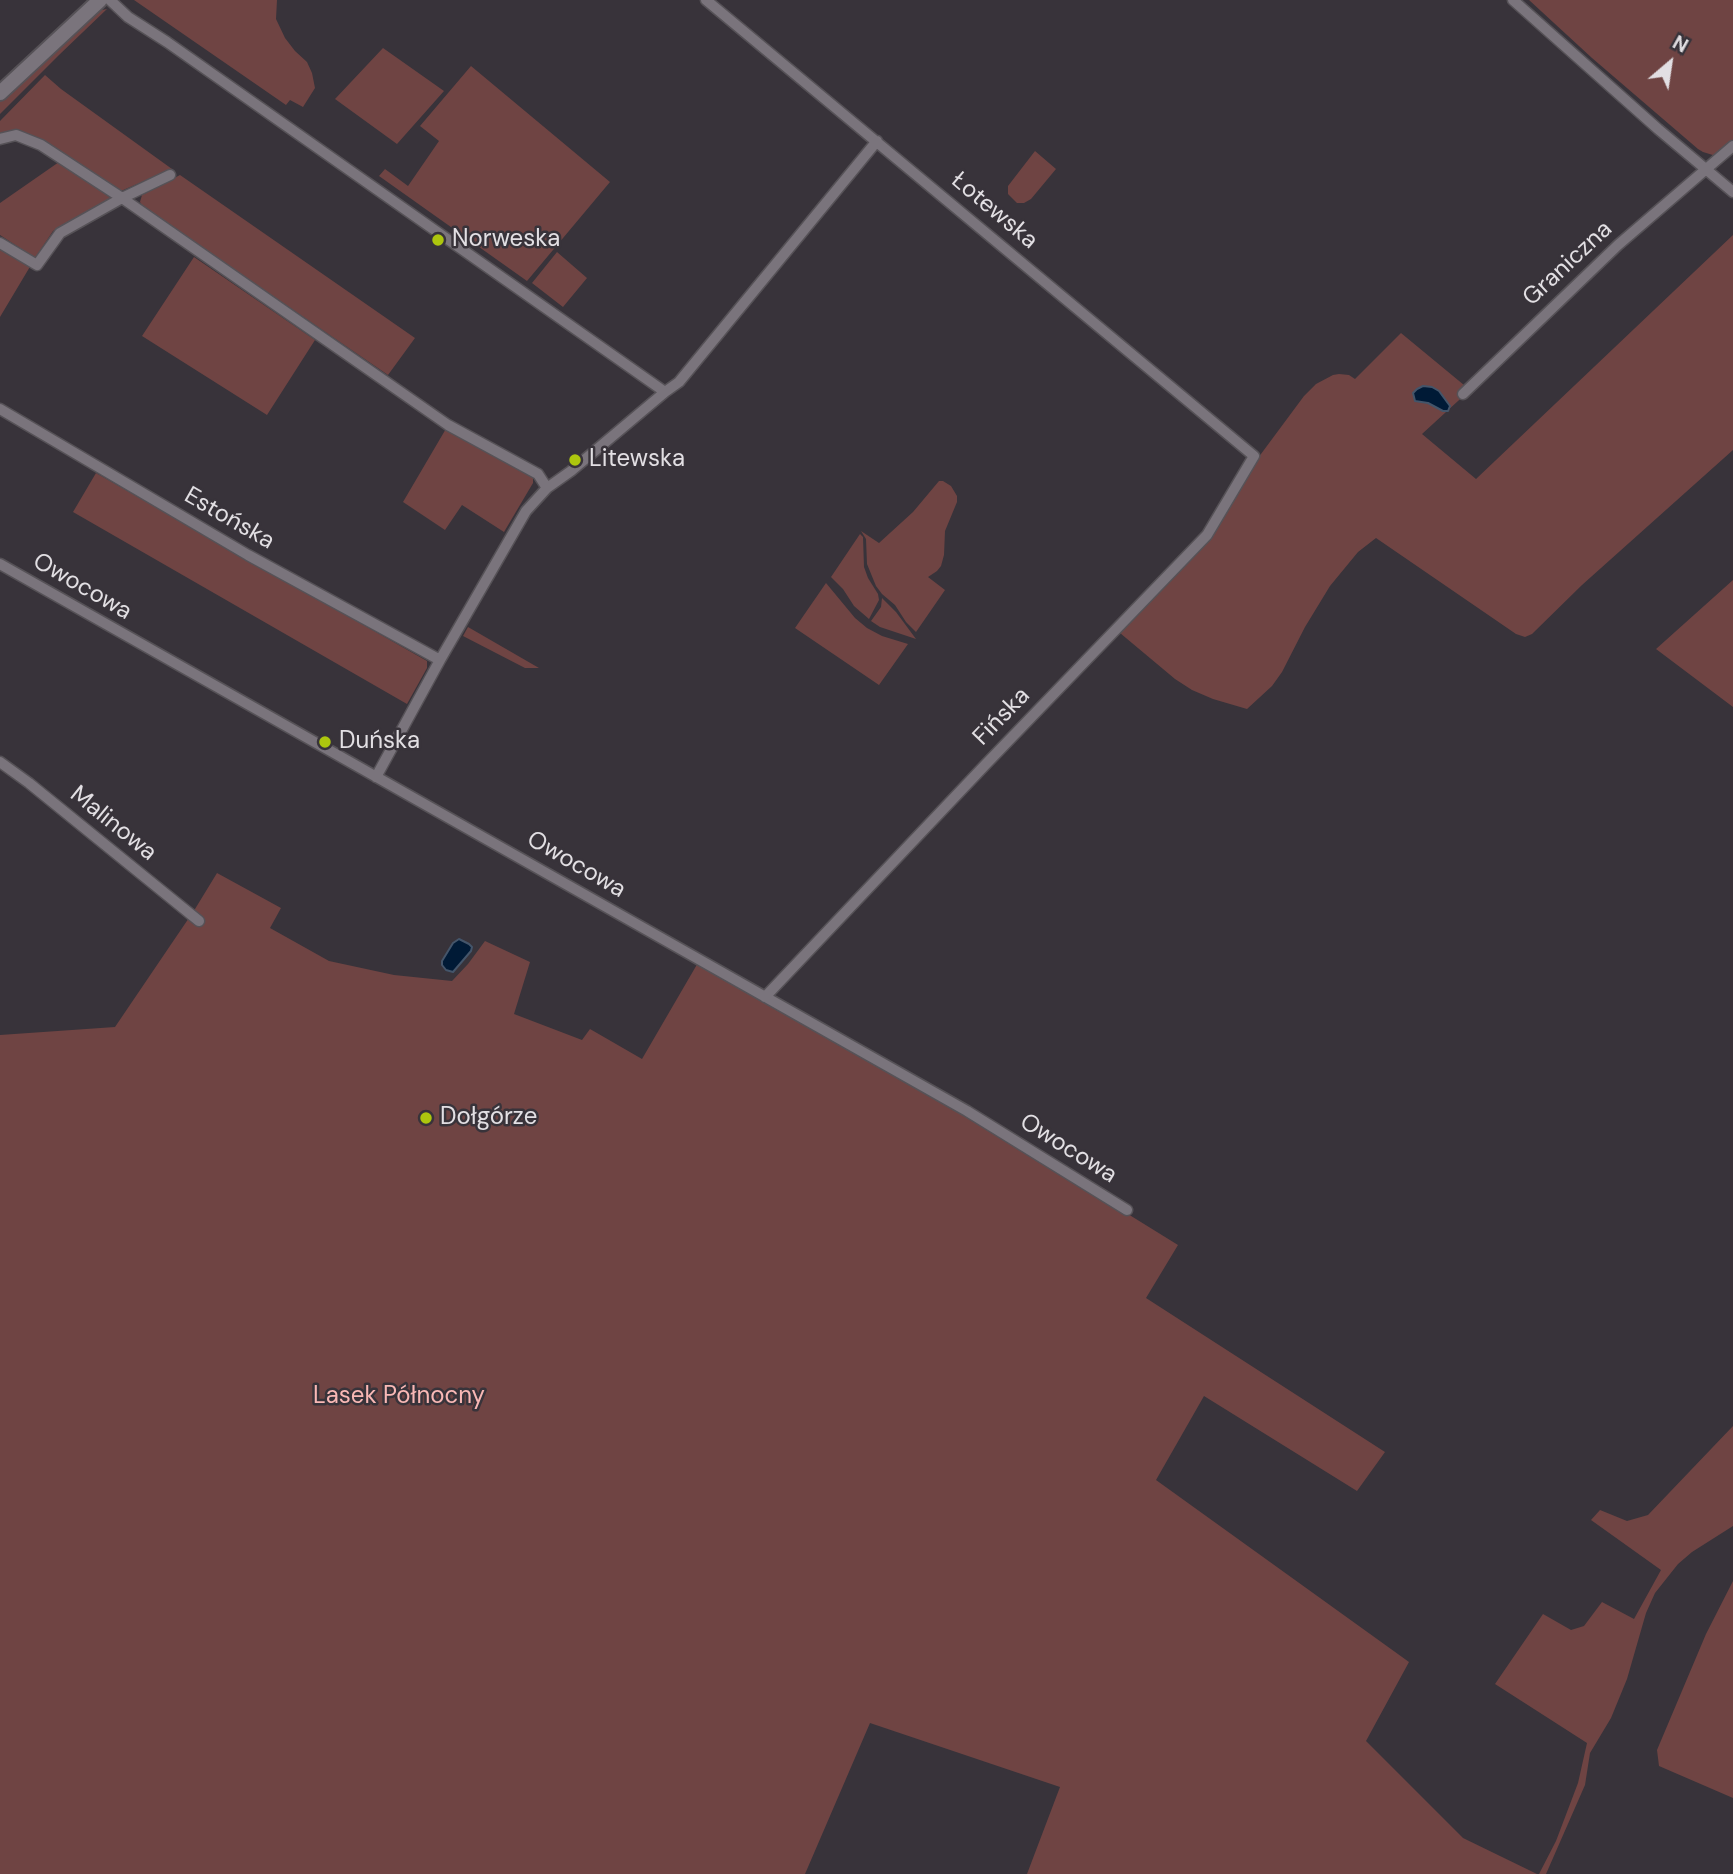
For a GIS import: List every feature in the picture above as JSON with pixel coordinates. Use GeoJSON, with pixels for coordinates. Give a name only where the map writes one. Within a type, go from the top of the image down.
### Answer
{"type":"FeatureCollection","features":[{"type":"Feature","properties":{"kind":"main road"},"geometry":{"type":"LineString","coordinates":[[0,93],[100,0]]}},
{"type":"Feature","properties":{"kind":"street"},"geometry":{"type":"LineString","coordinates":[[110,0],[128,17],[665,392]]}},
{"type":"Feature","properties":{"kind":"street","name":"Łotewska"},"geometry":{"type":"LineString","coordinates":[[706,0],[1254,456]]}},
{"type":"Feature","properties":{"kind":"street"},"geometry":{"type":"LineString","coordinates":[[1513,0],[1733,192]]}},
{"type":"Feature","properties":{"kind":"street"},"geometry":{"type":"LineString","coordinates":[[0,139],[16,135],[41,145],[122,198],[448,425],[538,474],[547,488]]}},
{"type":"Feature","properties":{"kind":"street"},"geometry":{"type":"LineString","coordinates":[[376,777],[521,517],[547,488],[679,382],[877,141]]}},
{"type":"Feature","properties":{"kind":"street","name":"Graniczna"},"geometry":{"type":"LineString","coordinates":[[1463,394],[1618,245],[1733,146]]}},
{"type":"Feature","properties":{"kind":"street"},"geometry":{"type":"LineString","coordinates":[[0,243],[37,265],[60,233],[170,175]]}},
{"type":"Feature","properties":{"kind":"street","name":"Estońska"},"geometry":{"type":"LineString","coordinates":[[0,409],[248,555],[440,660]]}},
{"type":"Feature","properties":{"kind":"street","name":"Fińska"},"geometry":{"type":"LineString","coordinates":[[765,996],[1207,536],[1254,456]]}},
{"type":"Feature","properties":{"kind":"street","name":"Owocowa"},"geometry":{"type":"LineString","coordinates":[[0,564],[967,1111],[1127,1210]]}},
{"type":"Feature","properties":{"kind":"street","name":"Malinowa"},"geometry":{"type":"LineString","coordinates":[[0,762],[199,921]]}},
{"type":"Feature","properties":{"kind":"green space"},"geometry":{"type":"Polygon","coordinates":[[[134,0],[277,0],[276,19],[285,38],[307,62],[315,88],[303,107],[290,100],[286,105],[134,0]]]}},
{"type":"Feature","properties":{"kind":"green space"},"geometry":{"type":"Polygon","coordinates":[[[1529,0],[1733,0],[1733,145],[1716,156],[1698,149],[1529,0]]]}},
{"type":"Feature","properties":{"kind":"green space"},"geometry":{"type":"Polygon","coordinates":[[[107,9],[0,114],[0,100],[6,93],[97,11],[107,9]]]}},
{"type":"Feature","properties":{"kind":"green space"},"geometry":{"type":"Polygon","coordinates":[[[383,48],[444,91],[397,144],[335,99],[383,48]]]}},
{"type":"Feature","properties":{"kind":"green space"},"geometry":{"type":"Polygon","coordinates":[[[471,66],[610,182],[527,281],[379,176],[385,169],[408,186],[439,141],[420,126],[471,66]]]}},
{"type":"Feature","properties":{"kind":"green space"},"geometry":{"type":"Polygon","coordinates":[[[45,75],[172,169],[121,191],[43,141],[17,131],[0,134],[0,121],[45,75]]]}},
{"type":"Feature","properties":{"kind":"green space"},"geometry":{"type":"Polygon","coordinates":[[[1035,151],[1056,169],[1031,199],[1017,203],[1008,194],[1008,186],[1035,151]]]}},
{"type":"Feature","properties":{"kind":"green space"},"geometry":{"type":"Polygon","coordinates":[[[59,162],[112,197],[53,231],[35,258],[0,235],[0,203],[59,162]]]}},
{"type":"Feature","properties":{"kind":"green space"},"geometry":{"type":"Polygon","coordinates":[[[180,175],[415,338],[388,375],[143,207],[140,202],[142,195],[180,175]]]}},
{"type":"Feature","properties":{"kind":"green space"},"geometry":{"type":"Polygon","coordinates":[[[1733,235],[1733,450],[1582,585],[1532,634],[1525,637],[1516,634],[1376,538],[1358,552],[1330,586],[1282,672],[1272,686],[1247,709],[1192,690],[1120,633],[1211,539],[1258,458],[1316,384],[1339,374],[1355,379],[1401,333],[1470,390],[1422,434],[1476,479],[1733,235]]]}},
{"type":"Feature","properties":{"kind":"green space"},"geometry":{"type":"Polygon","coordinates":[[[0,245],[31,265],[0,317],[0,245]]]}},
{"type":"Feature","properties":{"kind":"green space"},"geometry":{"type":"Polygon","coordinates":[[[557,252],[587,278],[563,307],[532,283],[557,252]]]}},
{"type":"Feature","properties":{"kind":"green space"},"geometry":{"type":"Polygon","coordinates":[[[194,257],[315,340],[267,415],[142,336],[194,257]]]}},
{"type":"Feature","properties":{"kind":"green space"},"geometry":{"type":"Polygon","coordinates":[[[447,427],[533,476],[533,483],[504,532],[462,505],[445,530],[403,502],[447,427]]]}},
{"type":"Feature","properties":{"kind":"green space"},"geometry":{"type":"Polygon","coordinates":[[[96,473],[427,661],[427,668],[407,704],[73,512],[96,473]]]}},
{"type":"Feature","properties":{"kind":"green space"},"geometry":{"type":"Polygon","coordinates":[[[939,481],[951,486],[957,496],[945,531],[941,566],[928,577],[945,590],[916,632],[876,586],[867,564],[866,539],[861,531],[879,543],[913,512],[939,481]]]}},
{"type":"Feature","properties":{"kind":"green space"},"geometry":{"type":"Polygon","coordinates":[[[860,534],[863,537],[864,567],[879,600],[869,619],[854,606],[831,577],[860,534]]]}},
{"type":"Feature","properties":{"kind":"green space"},"geometry":{"type":"Polygon","coordinates":[[[1733,580],[1733,707],[1656,649],[1733,580]]]}},
{"type":"Feature","properties":{"kind":"green space"},"geometry":{"type":"Polygon","coordinates":[[[826,583],[855,618],[867,628],[908,644],[879,685],[795,628],[826,583]]]}},
{"type":"Feature","properties":{"kind":"green space"},"geometry":{"type":"Polygon","coordinates":[[[882,598],[916,639],[880,627],[871,621],[881,607],[882,598]]]}},
{"type":"Feature","properties":{"kind":"green space"},"geometry":{"type":"Polygon","coordinates":[[[468,627],[539,668],[525,668],[463,636],[468,627]]]}},
{"type":"Feature","properties":{"kind":"green space","name":"Lasek Północny"},"geometry":{"type":"Polygon","coordinates":[[[217,873],[281,908],[270,928],[329,961],[394,975],[452,981],[485,941],[530,962],[514,1014],[582,1040],[590,1029],[642,1059],[699,961],[1018,1146],[1178,1245],[1146,1298],[1385,1452],[1357,1491],[1204,1396],[1156,1480],[1409,1662],[1366,1741],[1463,1838],[1537,1874],[1027,1874],[1060,1787],[870,1723],[805,1874],[0,1874],[0,1035],[115,1027],[217,873]]]}},
{"type":"Feature","properties":{"kind":"green space"},"geometry":{"type":"Polygon","coordinates":[[[1733,1426],[1733,1526],[1678,1564],[1655,1593],[1646,1613],[1627,1679],[1611,1718],[1590,1753],[1585,1785],[1546,1874],[1539,1874],[1556,1841],[1578,1783],[1587,1743],[1495,1684],[1543,1614],[1571,1630],[1584,1626],[1602,1602],[1634,1619],[1661,1570],[1591,1520],[1600,1510],[1627,1521],[1648,1515],[1733,1426]]]}},
{"type":"Feature","properties":{"kind":"green space"},"geometry":{"type":"Polygon","coordinates":[[[1733,1581],[1733,1798],[1659,1766],[1657,1750],[1706,1634],[1733,1581]]]}},
{"type":"Feature","properties":{"kind":"water"},"geometry":{"type":"Polygon","coordinates":[[[1423,386],[1439,391],[1450,406],[1448,411],[1415,401],[1413,393],[1423,386]]]}},
{"type":"Feature","properties":{"kind":"water"},"geometry":{"type":"Polygon","coordinates":[[[459,939],[472,947],[471,951],[453,972],[446,970],[442,961],[453,943],[459,939]]]}},
{"type":"Feature","properties":{"kind":"place","name":"Norweska"},"geometry":{"type":"Point","coordinates":[438,240]}},
{"type":"Feature","properties":{"kind":"place","name":"Litewska"},"geometry":{"type":"Point","coordinates":[575,460]}},
{"type":"Feature","properties":{"kind":"place","name":"Duńska"},"geometry":{"type":"Point","coordinates":[325,742]}},
{"type":"Feature","properties":{"kind":"place","name":"Dołgórze"},"geometry":{"type":"Point","coordinates":[426,1118]}}]}
